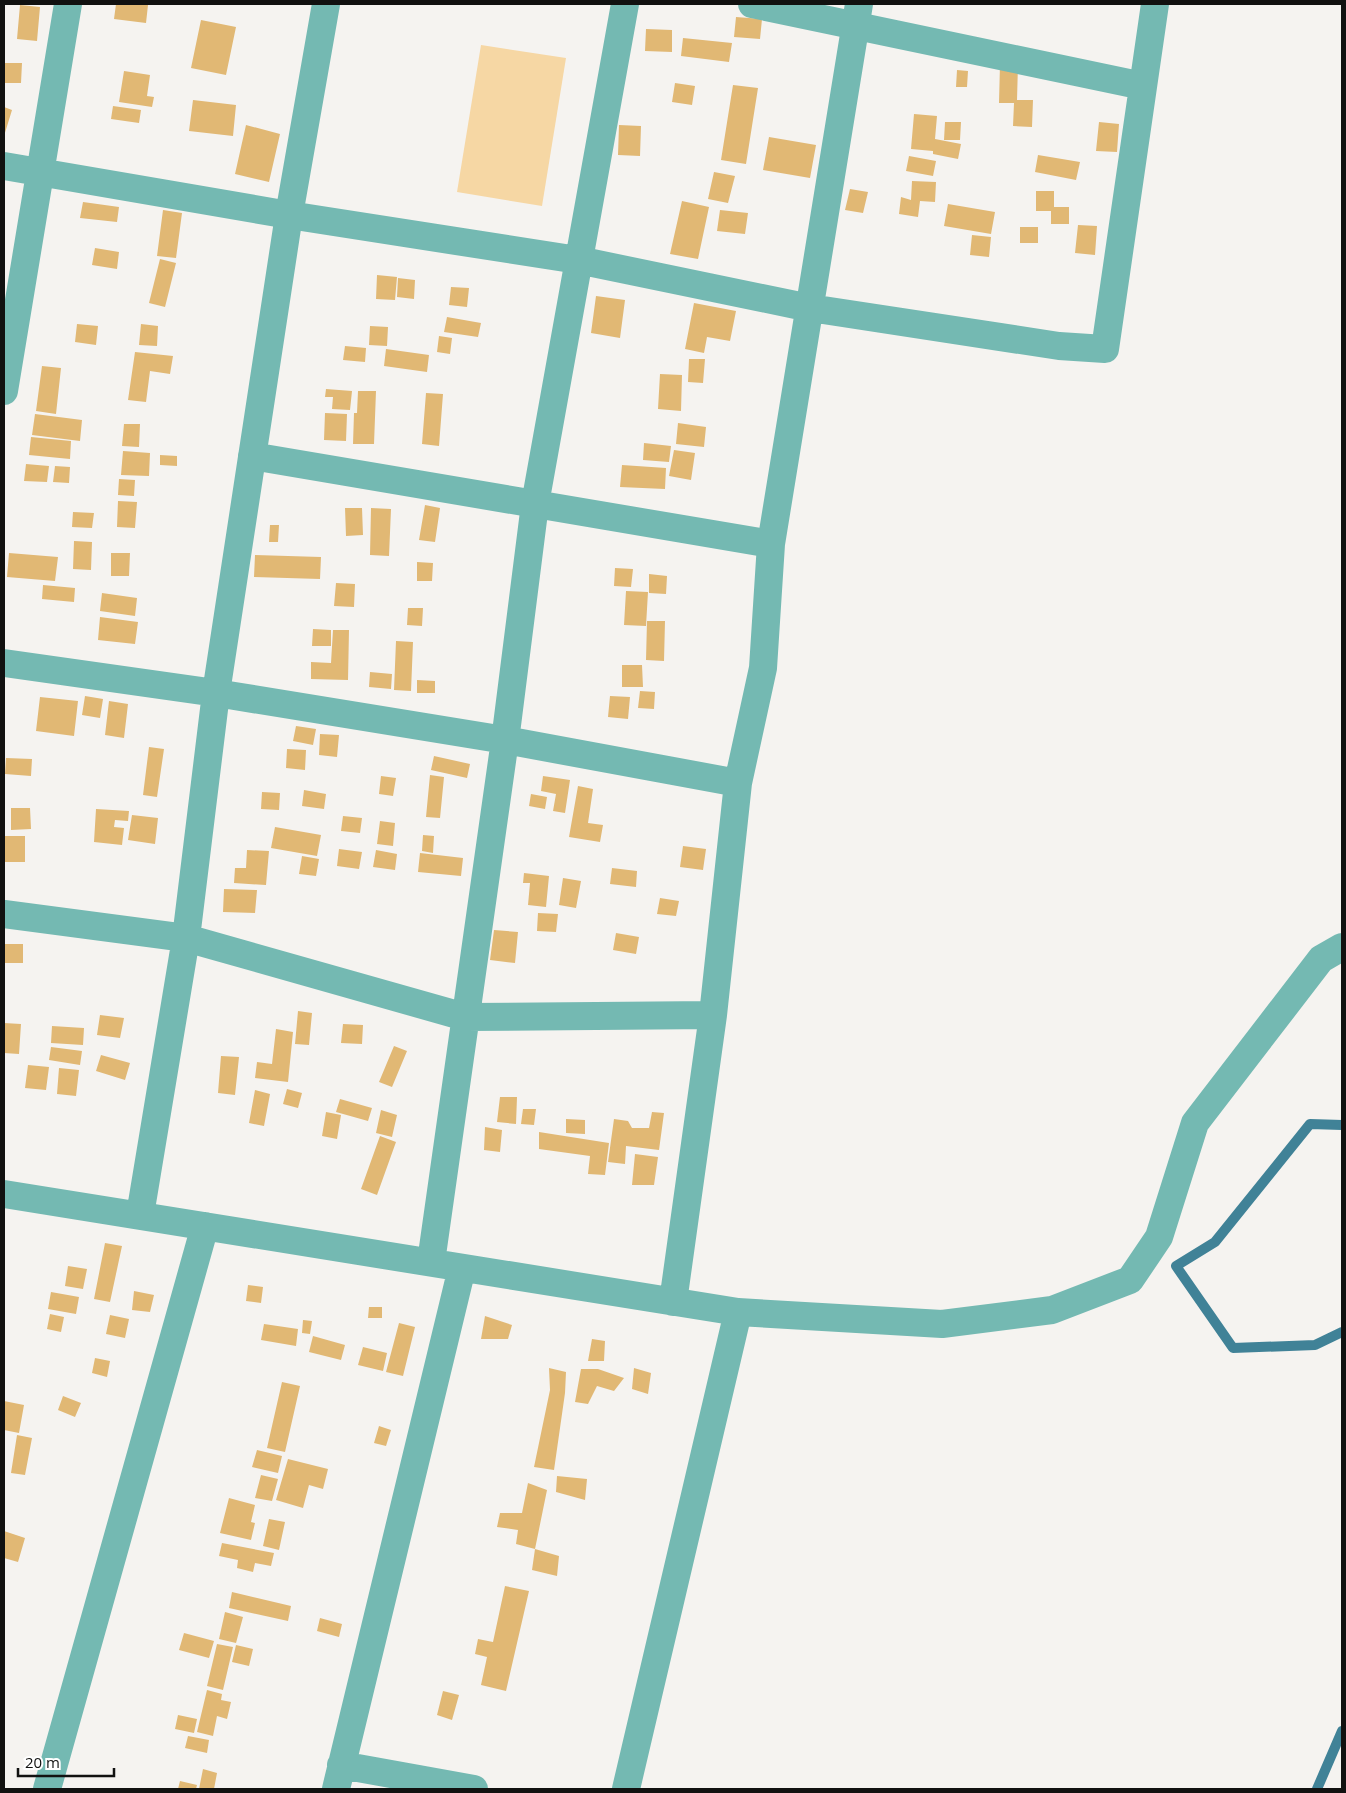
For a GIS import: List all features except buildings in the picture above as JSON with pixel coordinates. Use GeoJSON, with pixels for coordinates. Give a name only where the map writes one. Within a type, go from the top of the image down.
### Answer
{"type":"FeatureCollection","features":[{"type":"Feature","properties":{"kind":"street"},"geometry":{"type":"LineString","coordinates":[[4,391],[68,4]]}},
{"type":"Feature","properties":{"kind":"street"},"geometry":{"type":"LineString","coordinates":[[140,1215],[186,938],[216,693],[252,456],[289,216],[326,4]]}},
{"type":"Feature","properties":{"kind":"street"},"geometry":{"type":"LineString","coordinates":[[431,1262],[505,740],[535,504],[625,4]]}},
{"type":"Feature","properties":{"kind":"street"},"geometry":{"type":"LineString","coordinates":[[752,4],[856,14],[1143,86]]}},
{"type":"Feature","properties":{"kind":"street"},"geometry":{"type":"LineString","coordinates":[[4,166],[289,216],[578,260],[810,308],[1059,346],[1105,349],[1156,4]]}},
{"type":"Feature","properties":{"kind":"street"},"geometry":{"type":"LineString","coordinates":[[672,1302],[713,1015],[738,783],[763,668],[771,544],[856,14]]}},
{"type":"Feature","properties":{"kind":"street"},"geometry":{"type":"LineString","coordinates":[[252,456],[771,544]]}},
{"type":"Feature","properties":{"kind":"street"},"geometry":{"type":"LineString","coordinates":[[4,663],[216,693],[505,740],[738,783]]}},
{"type":"Feature","properties":{"kind":"street"},"geometry":{"type":"LineString","coordinates":[[4,914],[186,938],[465,1016],[713,1015]]}},
{"type":"Feature","properties":{"kind":"street"},"geometry":{"type":"LineString","coordinates":[[4,1194],[738,1312],[942,1324],[1052,1310],[1130,1280],[1159,1237],[1195,1123],[1321,959],[1342,946]]}},
{"type":"Feature","properties":{"kind":"street"},"geometry":{"type":"LineString","coordinates":[[47,1789],[205,1226]]}},
{"type":"Feature","properties":{"kind":"street"},"geometry":{"type":"LineString","coordinates":[[462,1268],[338,1777],[474,1789]]}},
{"type":"Feature","properties":{"kind":"street"},"geometry":{"type":"LineString","coordinates":[[626,1789],[738,1312]]}},
{"type":"Feature","properties":{"kind":"shaded area"},"geometry":{"type":"Polygon","coordinates":[[[481,45],[566,58],[542,206],[457,192],[481,45]]]}},
{"type":"Feature","properties":{"kind":"waterway"},"geometry":{"type":"LineString","coordinates":[[1342,1125],[1310,1124],[1215,1242],[1176,1266],[1233,1348],[1315,1345],[1342,1332]]}},
{"type":"Feature","properties":{"kind":"waterway"},"geometry":{"type":"LineString","coordinates":[[1317,1789],[1342,1731]]}}]}
